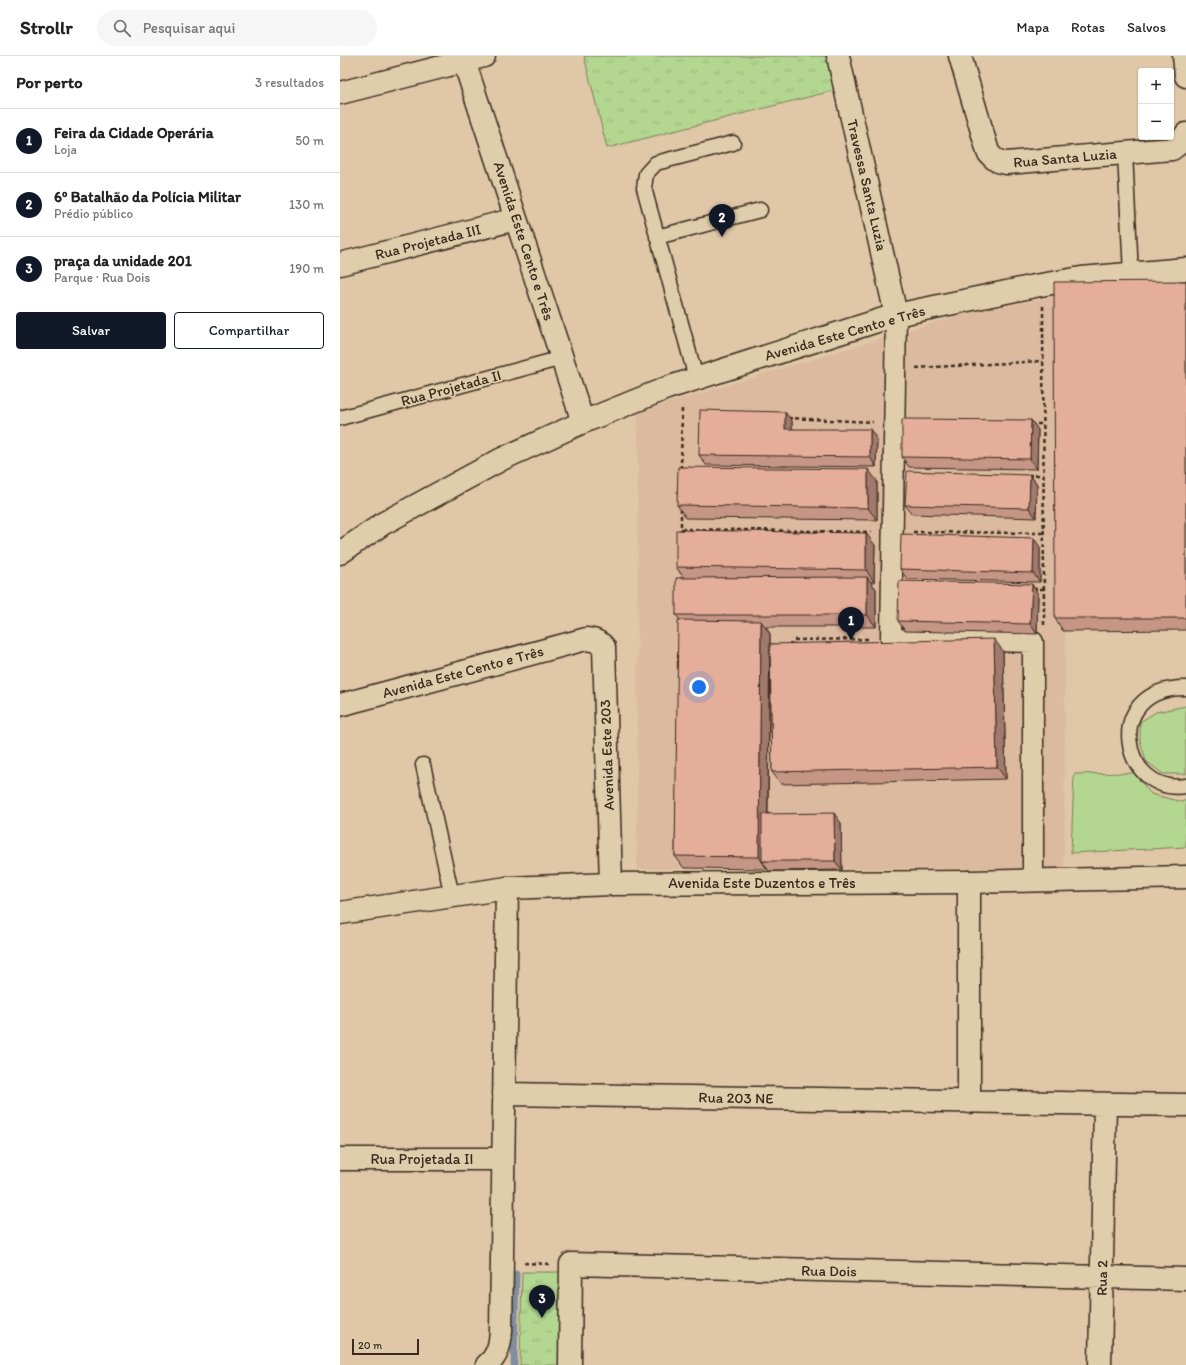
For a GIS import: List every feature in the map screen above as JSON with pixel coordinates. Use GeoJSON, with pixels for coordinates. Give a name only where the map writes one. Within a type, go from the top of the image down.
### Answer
{"type":"FeatureCollection","features":[{"type":"Feature","properties":{"kind":"street","name":"Travessa Santa Luzia"},"geometry":{"type":"LineString","coordinates":[[838,56],[896,315]]}},
{"type":"Feature","properties":{"kind":"street","name":"Rua Santa Luzia"},"geometry":{"type":"LineString","coordinates":[[960,56],[988,152],[994,160],[999,162],[1007,163],[1172,148],[1181,142],[1186,134]]}},
{"type":"Feature","properties":{"kind":"street"},"geometry":{"type":"LineString","coordinates":[[1184,56],[1186,76]]}},
{"type":"Feature","properties":{"kind":"street","name":"Avenida Este Cento e Três"},"geometry":{"type":"LineString","coordinates":[[474,59],[516,219],[583,422]]}},
{"type":"Feature","properties":{"kind":"street"},"geometry":{"type":"LineString","coordinates":[[340,93],[474,59]]}},
{"type":"Feature","properties":{"kind":"street","name":"Rua Projetada III"},"geometry":{"type":"LineString","coordinates":[[340,264],[516,219]]}},
{"type":"Feature","properties":{"kind":"street","name":"Avenida Este Cento e Três"},"geometry":{"type":"LineString","coordinates":[[340,553],[391,519],[502,460],[583,422],[667,388],[896,315],[1081,278],[1186,269]]}},
{"type":"Feature","properties":{"kind":"street"},"geometry":{"type":"LineString","coordinates":[[896,315],[891,639],[1033,642],[1033,880]]}},
{"type":"Feature","properties":{"kind":"street","name":"Avenida Este Cento e Três"},"geometry":{"type":"LineString","coordinates":[[340,705],[586,639]]}},
{"type":"Feature","properties":{"kind":"street","name":"Avenida Este 203"},"geometry":{"type":"LineString","coordinates":[[586,639],[600,642],[604,647],[611,884]]}},
{"type":"Feature","properties":{"kind":"street","name":"Avenida Este Duzentos e Três"},"geometry":{"type":"LineString","coordinates":[[340,913],[507,888],[611,884],[970,882],[1186,877]]}},
{"type":"Feature","properties":{"kind":"street"},"geometry":{"type":"LineString","coordinates":[[969,1102],[970,882]]}},
{"type":"Feature","properties":{"kind":"street"},"geometry":{"type":"LineString","coordinates":[[490,1364],[500,1343],[501,1331],[507,888]]}},
{"type":"Feature","properties":{"kind":"street","name":"Rua 203 NE"},"geometry":{"type":"LineString","coordinates":[[504,1094],[1186,1105]]}},
{"type":"Feature","properties":{"kind":"street","name":"Rua 2"},"geometry":{"type":"LineString","coordinates":[[1100,1365],[1105,1104]]}},
{"type":"Feature","properties":{"kind":"street","name":"Rua Projetada II"},"geometry":{"type":"LineString","coordinates":[[340,1158],[503,1159]]}},
{"type":"Feature","properties":{"kind":"street"},"geometry":{"type":"LineString","coordinates":[[570,1365],[572,1264]]}},
{"type":"Feature","properties":{"kind":"street","name":"Rua Dois"},"geometry":{"type":"LineString","coordinates":[[572,1264],[1186,1280]]}},
{"type":"Feature","properties":{"kind":"lane"},"geometry":{"type":"LineString","coordinates":[[689,381],[657,237],[644,188],[646,174],[656,163],[733,143]]}},
{"type":"Feature","properties":{"kind":"lane"},"geometry":{"type":"LineString","coordinates":[[1125,153],[1132,274]]}},
{"type":"Feature","properties":{"kind":"lane"},"geometry":{"type":"LineString","coordinates":[[657,237],[760,210]]}},
{"type":"Feature","properties":{"kind":"lane","name":"Rua Projetada II"},"geometry":{"type":"LineString","coordinates":[[340,418],[562,358]]}},
{"type":"Feature","properties":{"kind":"lane"},"geometry":{"type":"LineString","coordinates":[[1186,688],[1167,689],[1151,695],[1138,706],[1131,722],[1128,739],[1132,756],[1141,770],[1155,780],[1169,786],[1186,786]]}},
{"type":"Feature","properties":{"kind":"lane"},"geometry":{"type":"LineString","coordinates":[[423,765],[452,896]]}},
{"type":"Feature","properties":{"kind":"lane"},"geometry":{"type":"LineString","coordinates":[[564,1365],[570,1365]]}},
{"type":"Feature","properties":{"kind":"path"},"geometry":{"type":"LineString","coordinates":[[1033,642],[1041,634],[1044,628],[1043,285]]}},
{"type":"Feature","properties":{"kind":"path"},"geometry":{"type":"LineString","coordinates":[[895,369],[1043,361]]}},
{"type":"Feature","properties":{"kind":"path"},"geometry":{"type":"LineString","coordinates":[[681,476],[689,381]]}},
{"type":"Feature","properties":{"kind":"path"},"geometry":{"type":"LineString","coordinates":[[782,418],[894,423]]}},
{"type":"Feature","properties":{"kind":"path"},"geometry":{"type":"LineString","coordinates":[[1028,424],[1043,424]]}},
{"type":"Feature","properties":{"kind":"path"},"geometry":{"type":"LineString","coordinates":[[1020,475],[1044,476]]}},
{"type":"Feature","properties":{"kind":"path"},"geometry":{"type":"LineString","coordinates":[[681,506],[681,536]]}},
{"type":"Feature","properties":{"kind":"path"},"geometry":{"type":"LineString","coordinates":[[681,529],[1044,533]]}},
{"type":"Feature","properties":{"kind":"path"},"geometry":{"type":"LineString","coordinates":[[681,564],[681,586]]}},
{"type":"Feature","properties":{"kind":"path"},"geometry":{"type":"LineString","coordinates":[[1029,588],[1044,589]]}},
{"type":"Feature","properties":{"kind":"path"},"geometry":{"type":"LineString","coordinates":[[794,640],[891,639]]}},
{"type":"Feature","properties":{"kind":"path"},"geometry":{"type":"LineString","coordinates":[[502,1263],[572,1264]]}},
{"type":"Feature","properties":{"kind":"shaded area"},"geometry":{"type":"Polygon","coordinates":[[[1067,294],[1064,868],[637,869],[638,412],[963,314],[1067,294]]]}},
{"type":"Feature","properties":{"kind":"green space"},"geometry":{"type":"Polygon","coordinates":[[[584,56],[827,56],[836,90],[607,148],[584,56]]]}},
{"type":"Feature","properties":{"kind":"green space"},"geometry":{"type":"Polygon","coordinates":[[[1186,706],[1186,774],[1163,774],[1146,761],[1140,741],[1140,722],[1156,712],[1186,706]]]}},
{"type":"Feature","properties":{"kind":"green space"},"geometry":{"type":"Polygon","coordinates":[[[1134,773],[1151,794],[1182,802],[1186,800],[1186,847],[1071,853],[1074,774],[1134,773]]]}},
{"type":"Feature","properties":{"kind":"green space"},"geometry":{"type":"Polygon","coordinates":[[[522,1272],[564,1272],[563,1365],[520,1365],[522,1272]]]}},
{"type":"Feature","properties":{"kind":"building"},"geometry":{"type":"Polygon","coordinates":[[[1186,281],[1186,618],[1055,618],[1054,282],[1186,281]]]}},
{"type":"Feature","properties":{"kind":"building"},"geometry":{"type":"Polygon","coordinates":[[[700,410],[785,412],[785,429],[870,429],[870,457],[699,455],[700,410]]]}},
{"type":"Feature","properties":{"kind":"building"},"geometry":{"type":"Polygon","coordinates":[[[902,419],[1031,420],[1030,459],[902,457],[902,419]]]}},
{"type":"Feature","properties":{"kind":"building"},"geometry":{"type":"Polygon","coordinates":[[[678,467],[868,469],[868,508],[677,505],[678,467]]]}},
{"type":"Feature","properties":{"kind":"building"},"geometry":{"type":"Polygon","coordinates":[[[907,471],[1030,475],[1029,508],[905,505],[907,471]]]}},
{"type":"Feature","properties":{"kind":"building"},"geometry":{"type":"Polygon","coordinates":[[[676,530],[866,533],[866,570],[676,567],[676,530]]]}},
{"type":"Feature","properties":{"kind":"building"},"geometry":{"type":"Polygon","coordinates":[[[901,534],[1034,538],[1033,573],[900,569],[901,534]]]}},
{"type":"Feature","properties":{"kind":"building"},"geometry":{"type":"Polygon","coordinates":[[[867,577],[867,615],[676,615],[676,578],[867,577]]]}},
{"type":"Feature","properties":{"kind":"building"},"geometry":{"type":"Polygon","coordinates":[[[899,581],[1032,584],[1030,624],[898,621],[899,581]]]}},
{"type":"Feature","properties":{"kind":"building"},"geometry":{"type":"Polygon","coordinates":[[[678,620],[761,621],[759,857],[675,856],[678,620]]]}},
{"type":"Feature","properties":{"kind":"building"},"geometry":{"type":"Polygon","coordinates":[[[994,639],[997,767],[772,772],[770,644],[994,639]]]}},
{"type":"Feature","properties":{"kind":"building"},"geometry":{"type":"Polygon","coordinates":[[[834,813],[835,861],[762,861],[762,814],[834,813]]]}},
{"type":"Feature","properties":{"kind":"waterway"},"geometry":{"type":"LineString","coordinates":[[514,1365],[516,1274]]}},
{"type":"Feature","properties":{"kind":"place","name":"6º Batalhão da Polícia Militar"},"geometry":{"type":"Point","coordinates":[722,237]}},
{"type":"Feature","properties":{"kind":"place","name":"Feira da Cidade Operária"},"geometry":{"type":"Point","coordinates":[851,640]}},
{"type":"Feature","properties":{"kind":"place","name":"praça da unidade 201"},"geometry":{"type":"Point","coordinates":[542,1318]}}]}
